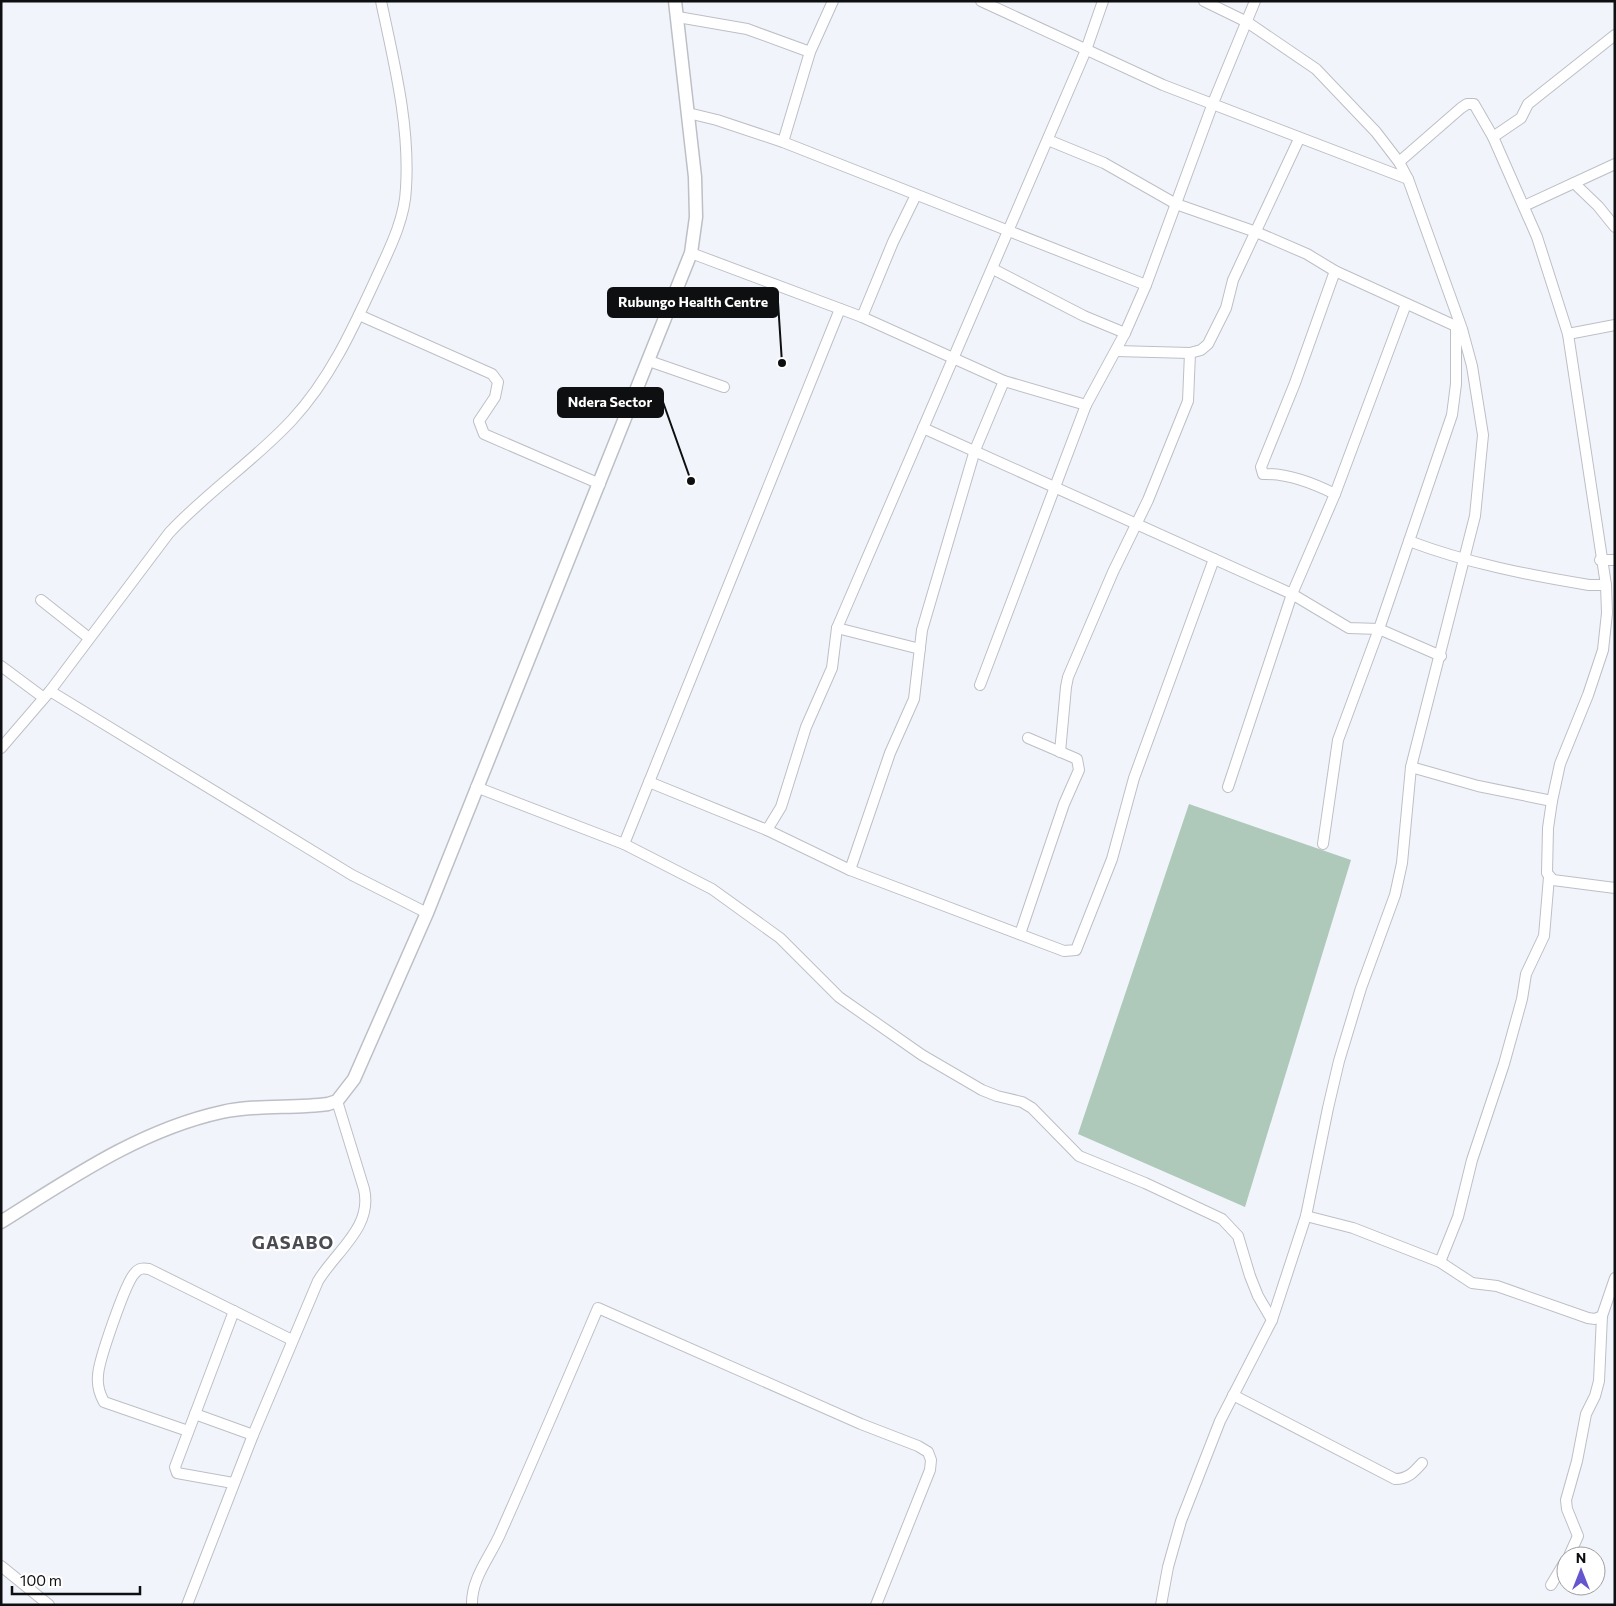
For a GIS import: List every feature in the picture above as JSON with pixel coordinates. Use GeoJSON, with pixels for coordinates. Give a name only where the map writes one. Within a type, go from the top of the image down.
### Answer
{"type":"FeatureCollection","features":[{"type":"Feature","properties":{"kind":"main road"},"geometry":{"type":"LineString","coordinates":[[1,1222],[104,1158],[166,1131],[220,1112],[312,1106],[337,1101],[354,1079],[427,913],[692,253],[696,217],[695,177],[675,1]]}},
{"type":"Feature","properties":{"kind":"street"},"geometry":{"type":"LineString","coordinates":[[1,748],[47,694],[174,528],[248,463],[291,421],[314,394],[359,316],[393,240],[406,191],[406,139],[400,94],[380,1]]}},
{"type":"Feature","properties":{"kind":"street"},"geometry":{"type":"LineString","coordinates":[[783,142],[810,52],[833,1]]}},
{"type":"Feature","properties":{"kind":"street"},"geometry":{"type":"LineString","coordinates":[[981,1],[1163,85],[1408,179]]}},
{"type":"Feature","properties":{"kind":"street"},"geometry":{"type":"LineString","coordinates":[[767,830],[781,807],[806,727],[832,668],[837,628],[1048,140],[1086,50],[1103,1]]}},
{"type":"Feature","properties":{"kind":"street"},"geometry":{"type":"LineString","coordinates":[[1161,1605],[1168,1567],[1181,1521],[1233,1395],[1272,1320],[1306,1216],[1339,1061],[1364,980],[1395,895],[1402,863],[1411,767],[1441,656],[1475,516],[1482,435],[1472,366],[1408,179],[1399,162],[1376,132],[1316,69],[1247,22],[1204,1]]}},
{"type":"Feature","properties":{"kind":"street"},"geometry":{"type":"LineString","coordinates":[[980,685],[1086,406],[1125,333],[1146,286],[1213,103],[1255,1]]}},
{"type":"Feature","properties":{"kind":"street"},"geometry":{"type":"LineString","coordinates":[[678,17],[747,29],[810,52]]}},
{"type":"Feature","properties":{"kind":"street"},"geometry":{"type":"LineString","coordinates":[[1493,137],[1521,118],[1528,104],[1615,35]]}},
{"type":"Feature","properties":{"kind":"street"},"geometry":{"type":"LineString","coordinates":[[1399,162],[1467,104],[1474,104],[1493,137],[1537,237],[1568,334],[1600,560],[1606,585],[1607,613],[1603,650],[1588,696],[1560,764],[1552,801],[1548,828],[1549,877],[1542,944],[1526,974],[1522,999],[1504,1064],[1472,1160],[1458,1217],[1440,1262]]}},
{"type":"Feature","properties":{"kind":"street"},"geometry":{"type":"LineString","coordinates":[[688,113],[718,120],[783,142],[1146,286]]}},
{"type":"Feature","properties":{"kind":"street"},"geometry":{"type":"LineString","coordinates":[[1116,351],[1190,353],[1201,350],[1208,344],[1226,308],[1234,280],[1299,138]]}},
{"type":"Feature","properties":{"kind":"street"},"geometry":{"type":"LineString","coordinates":[[1048,140],[1104,163],[1176,204],[1256,232],[1307,254],[1335,271],[1459,328]]}},
{"type":"Feature","properties":{"kind":"street"},"geometry":{"type":"LineString","coordinates":[[1524,206],[1615,164]]}},
{"type":"Feature","properties":{"kind":"street"},"geometry":{"type":"LineString","coordinates":[[1574,183],[1598,206],[1615,227]]}},
{"type":"Feature","properties":{"kind":"street"},"geometry":{"type":"LineString","coordinates":[[862,317],[893,242],[916,196]]}},
{"type":"Feature","properties":{"kind":"street"},"geometry":{"type":"LineString","coordinates":[[692,253],[862,317],[1004,381],[1086,406]]}},
{"type":"Feature","properties":{"kind":"street"},"geometry":{"type":"LineString","coordinates":[[993,268],[1084,316],[1125,333]]}},
{"type":"Feature","properties":{"kind":"street"},"geometry":{"type":"LineString","coordinates":[[1335,271],[1295,383],[1261,466],[1263,474],[1288,477],[1317,485],[1335,494]]}},
{"type":"Feature","properties":{"kind":"street"},"geometry":{"type":"LineString","coordinates":[[1228,787],[1292,594],[1335,494],[1406,304]]}},
{"type":"Feature","properties":{"kind":"street"},"geometry":{"type":"LineString","coordinates":[[624,844],[840,309]]}},
{"type":"Feature","properties":{"kind":"street"},"geometry":{"type":"LineString","coordinates":[[359,316],[492,374],[498,382],[495,396],[479,421],[484,434],[600,484]]}},
{"type":"Feature","properties":{"kind":"street"},"geometry":{"type":"LineString","coordinates":[[1568,334],[1615,326]]}},
{"type":"Feature","properties":{"kind":"street"},"geometry":{"type":"LineString","coordinates":[[1323,844],[1338,740],[1379,629],[1452,415],[1456,384],[1459,328]]}},
{"type":"Feature","properties":{"kind":"street"},"geometry":{"type":"LineString","coordinates":[[1060,752],[1068,677],[1148,500],[1188,400],[1190,353]]}},
{"type":"Feature","properties":{"kind":"street"},"geometry":{"type":"LineString","coordinates":[[649,361],[724,387]]}},
{"type":"Feature","properties":{"kind":"street"},"geometry":{"type":"LineString","coordinates":[[850,870],[890,753],[914,699],[922,630],[975,450],[1004,381]]}},
{"type":"Feature","properties":{"kind":"street"},"geometry":{"type":"LineString","coordinates":[[923,428],[1292,594],[1349,628],[1379,629],[1441,656]]}},
{"type":"Feature","properties":{"kind":"street"},"geometry":{"type":"LineString","coordinates":[[1409,541],[1464,560],[1556,580],[1589,585],[1606,585]]}},
{"type":"Feature","properties":{"kind":"street"},"geometry":{"type":"LineString","coordinates":[[649,782],[767,830],[850,870],[1064,952],[1076,950],[1112,859],[1134,778],[1214,559]]}},
{"type":"Feature","properties":{"kind":"street"},"geometry":{"type":"LineString","coordinates":[[1600,560],[1615,560]]}},
{"type":"Feature","properties":{"kind":"street"},"geometry":{"type":"LineString","coordinates":[[41,600],[90,638]]}},
{"type":"Feature","properties":{"kind":"street"},"geometry":{"type":"LineString","coordinates":[[837,628],[920,649]]}},
{"type":"Feature","properties":{"kind":"street"},"geometry":{"type":"LineString","coordinates":[[1,666],[352,875],[427,913]]}},
{"type":"Feature","properties":{"kind":"street"},"geometry":{"type":"LineString","coordinates":[[1020,934],[1064,804],[1079,770],[1077,759],[1028,738]]}},
{"type":"Feature","properties":{"kind":"street"},"geometry":{"type":"LineString","coordinates":[[1411,767],[1478,786],[1552,801]]}},
{"type":"Feature","properties":{"kind":"street"},"geometry":{"type":"LineString","coordinates":[[476,787],[624,844],[712,889],[773,932],[795,951],[839,997],[922,1055],[982,1090],[1022,1102],[1032,1108],[1079,1156],[1145,1183],[1222,1219],[1238,1236],[1258,1296],[1272,1320]]}},
{"type":"Feature","properties":{"kind":"street"},"geometry":{"type":"LineString","coordinates":[[1549,877],[1553,880],[1615,888]]}},
{"type":"Feature","properties":{"kind":"street"},"geometry":{"type":"LineString","coordinates":[[187,1605],[233,1483],[318,1281],[352,1236],[366,1211],[367,1201],[337,1101]]}},
{"type":"Feature","properties":{"kind":"street"},"geometry":{"type":"LineString","coordinates":[[1306,1216],[1353,1228],[1440,1262],[1472,1283],[1497,1286],[1588,1318],[1595,1319],[1602,1316]]}},
{"type":"Feature","properties":{"kind":"street"},"geometry":{"type":"LineString","coordinates":[[188,1431],[104,1402],[99,1393],[98,1373],[124,1294],[134,1273],[142,1268],[149,1269],[292,1340]]}},
{"type":"Feature","properties":{"kind":"street"},"geometry":{"type":"LineString","coordinates":[[1574,1546],[1578,1536],[1567,1509],[1566,1500],[1577,1461],[1586,1414],[1595,1396],[1599,1381],[1602,1316],[1615,1278]]}},
{"type":"Feature","properties":{"kind":"street"},"geometry":{"type":"LineString","coordinates":[[472,1605],[471,1592],[475,1580],[500,1537],[598,1308],[928,1452],[931,1460],[930,1470],[876,1605]]}},
{"type":"Feature","properties":{"kind":"street"},"geometry":{"type":"LineString","coordinates":[[233,1483],[175,1471],[188,1431],[234,1311]]}},
{"type":"Feature","properties":{"kind":"street"},"geometry":{"type":"LineString","coordinates":[[1233,1395],[1395,1479],[1403,1479],[1410,1476],[1422,1463]]}},
{"type":"Feature","properties":{"kind":"street"},"geometry":{"type":"LineString","coordinates":[[195,1414],[253,1435]]}},
{"type":"Feature","properties":{"kind":"street"},"geometry":{"type":"LineString","coordinates":[[1,1566],[49,1605]]}},
{"type":"Feature","properties":{"kind":"street"},"geometry":{"type":"LineString","coordinates":[[1551,1585],[1556,1577]]}},
{"type":"Feature","properties":{"kind":"green space"},"geometry":{"type":"Polygon","coordinates":[[[1189,804],[1351,860],[1245,1207],[1078,1134],[1189,804]]]}},
{"type":"Feature","properties":{"kind":"place","name":"Rubungo Health Centre"},"geometry":{"type":"Point","coordinates":[782,363]}},
{"type":"Feature","properties":{"kind":"place","name":"Ndera Sector"},"geometry":{"type":"Point","coordinates":[691,481]}},
{"type":"Feature","properties":{"kind":"district","name":"GASABO"},"geometry":{"type":"Point","coordinates":[293,1242]}}]}
